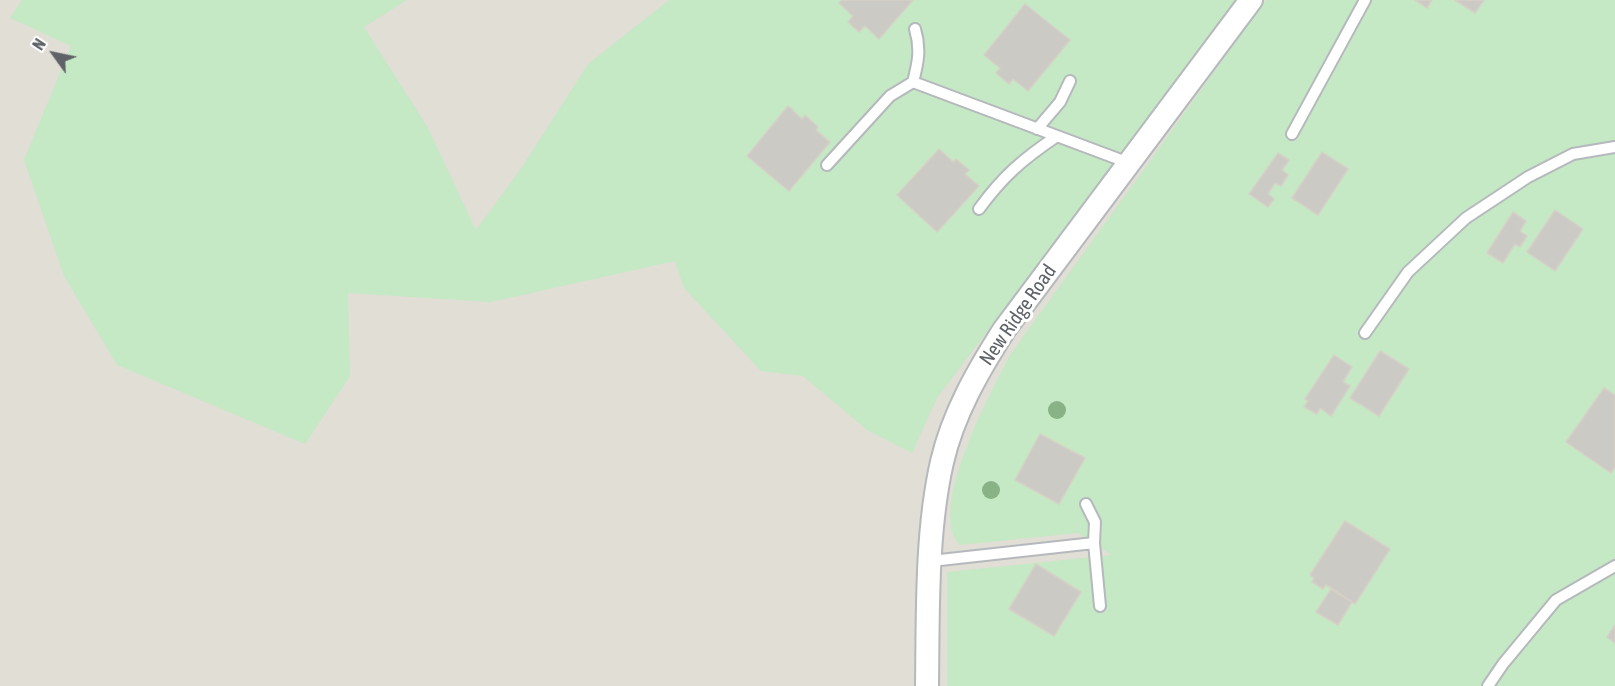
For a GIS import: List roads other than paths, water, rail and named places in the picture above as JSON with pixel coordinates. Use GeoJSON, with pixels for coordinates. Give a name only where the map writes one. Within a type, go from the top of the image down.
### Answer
{"type":"FeatureCollection","features":[{"type":"Feature","properties":{"kind":"street","name":"New Ridge Road"},"geometry":{"type":"LineString","coordinates":[[927,686],[931,561],[936,499],[942,461],[955,422],[977,374],[1005,330],[1251,0]]}},
{"type":"Feature","properties":{"kind":"lane"},"geometry":{"type":"LineString","coordinates":[[1292,134],[1365,0]]}},
{"type":"Feature","properties":{"kind":"lane"},"geometry":{"type":"LineString","coordinates":[[827,165],[890,96],[913,82],[920,44],[915,29]]}},
{"type":"Feature","properties":{"kind":"lane"},"geometry":{"type":"LineString","coordinates":[[1037,129],[1060,102],[1070,81]]}},
{"type":"Feature","properties":{"kind":"lane"},"geometry":{"type":"LineString","coordinates":[[913,82],[1129,163]]}},
{"type":"Feature","properties":{"kind":"lane"},"geometry":{"type":"LineString","coordinates":[[979,209],[999,181],[1057,136]]}},
{"type":"Feature","properties":{"kind":"lane"},"geometry":{"type":"LineString","coordinates":[[1365,333],[1408,272],[1466,218],[1528,177],[1573,154],[1615,147]]}},
{"type":"Feature","properties":{"kind":"lane"},"geometry":{"type":"LineString","coordinates":[[1086,504],[1095,522],[1094,543],[1100,606]]}},
{"type":"Feature","properties":{"kind":"lane"},"geometry":{"type":"LineString","coordinates":[[931,561],[1094,543]]}},
{"type":"Feature","properties":{"kind":"lane"},"geometry":{"type":"LineString","coordinates":[[1488,686],[1503,664],[1556,600],[1615,566]]}}]}
